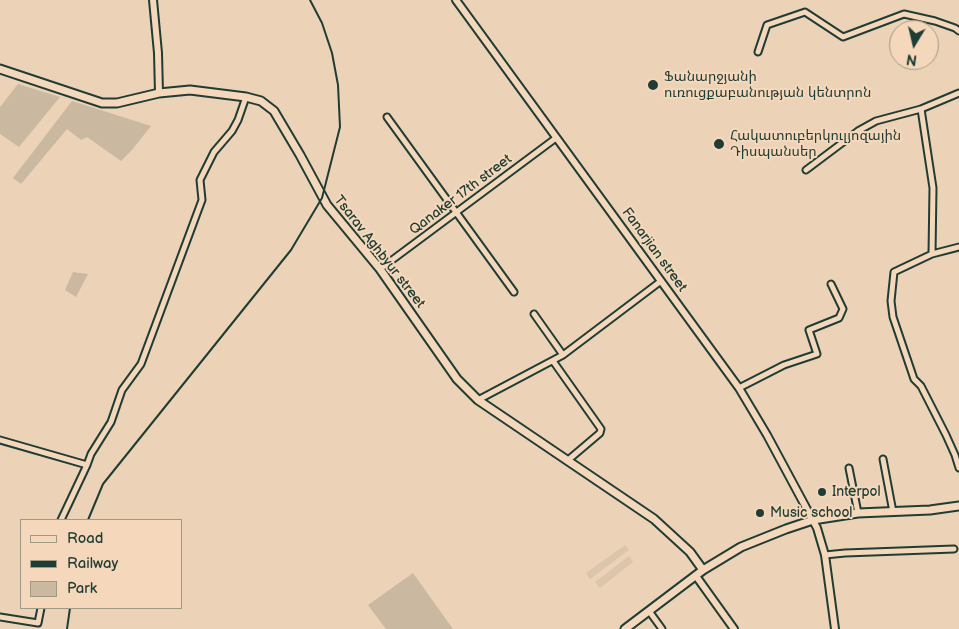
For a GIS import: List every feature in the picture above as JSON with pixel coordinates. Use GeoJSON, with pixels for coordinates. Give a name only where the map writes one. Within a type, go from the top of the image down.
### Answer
{"type":"FeatureCollection","features":[{"type":"Feature","properties":{"kind":"main road","name":"Tsarav Aghbyur street"},"geometry":{"type":"LineString","coordinates":[[0,69],[102,103],[117,103],[159,93],[190,90],[246,97],[261,101],[274,112],[300,155],[322,198],[380,269],[457,380],[478,400],[654,519],[690,552],[703,570]]}},
{"type":"Feature","properties":{"kind":"main road"},"geometry":{"type":"LineString","coordinates":[[626,629],[703,570],[740,548],[786,529],[814,520],[858,514],[930,510],[959,506]]}},
{"type":"Feature","properties":{"kind":"street"},"geometry":{"type":"LineString","coordinates":[[153,0],[158,53],[159,93]]}},
{"type":"Feature","properties":{"kind":"street","name":"Fanarjian street"},"geometry":{"type":"LineString","coordinates":[[458,1],[738,388],[814,520]]}},
{"type":"Feature","properties":{"kind":"street"},"geometry":{"type":"LineString","coordinates":[[758,52],[767,25],[805,12],[843,37],[904,14],[935,21],[959,31]]}},
{"type":"Feature","properties":{"kind":"street"},"geometry":{"type":"LineString","coordinates":[[806,170],[858,131],[876,121],[921,108],[959,93]]}},
{"type":"Feature","properties":{"kind":"street"},"geometry":{"type":"LineString","coordinates":[[61,519],[97,442],[111,422],[122,390],[140,364],[202,200],[200,180],[214,152],[232,131],[246,97]]}},
{"type":"Feature","properties":{"kind":"street"},"geometry":{"type":"LineString","coordinates":[[921,108],[932,182],[932,254]]}},
{"type":"Feature","properties":{"kind":"street"},"geometry":{"type":"LineString","coordinates":[[387,117],[514,292]]}},
{"type":"Feature","properties":{"kind":"street","name":"Qanaker 17th street"},"geometry":{"type":"LineString","coordinates":[[380,269],[556,138]]}},
{"type":"Feature","properties":{"kind":"street"},"geometry":{"type":"LineString","coordinates":[[959,247],[932,254],[894,272],[891,302],[893,317],[914,380],[921,386],[938,419],[956,455],[959,468]]}},
{"type":"Feature","properties":{"kind":"street"},"geometry":{"type":"LineString","coordinates":[[478,400],[563,355],[661,281]]}},
{"type":"Feature","properties":{"kind":"street"},"geometry":{"type":"LineString","coordinates":[[738,388],[784,365],[817,354],[809,330],[839,318],[843,309],[831,284]]}},
{"type":"Feature","properties":{"kind":"street"},"geometry":{"type":"LineString","coordinates":[[534,314],[563,355]]}},
{"type":"Feature","properties":{"kind":"street"},"geometry":{"type":"LineString","coordinates":[[553,361],[602,432],[566,461]]}},
{"type":"Feature","properties":{"kind":"street"},"geometry":{"type":"LineString","coordinates":[[0,440],[87,466]]}},
{"type":"Feature","properties":{"kind":"street"},"geometry":{"type":"LineString","coordinates":[[883,460],[893,512]]}},
{"type":"Feature","properties":{"kind":"street"},"geometry":{"type":"LineString","coordinates":[[849,468],[858,514]]}},
{"type":"Feature","properties":{"kind":"street"},"geometry":{"type":"LineString","coordinates":[[814,520],[824,555],[835,629]]}},
{"type":"Feature","properties":{"kind":"street"},"geometry":{"type":"LineString","coordinates":[[824,555],[954,549]]}},
{"type":"Feature","properties":{"kind":"street"},"geometry":{"type":"LineString","coordinates":[[696,576],[734,629]]}},
{"type":"Feature","properties":{"kind":"street"},"geometry":{"type":"LineString","coordinates":[[0,617],[38,623],[41,609]]}},
{"type":"Feature","properties":{"kind":"street"},"geometry":{"type":"LineString","coordinates":[[649,612],[662,629]]}},
{"type":"Feature","properties":{"kind":"shaded area"},"geometry":{"type":"Polygon","coordinates":[[[625,545],[629,550],[590,579],[586,573],[625,545]]]}},
{"type":"Feature","properties":{"kind":"shaded area"},"geometry":{"type":"Polygon","coordinates":[[[629,556],[633,562],[600,588],[595,582],[629,556]]]}},
{"type":"Feature","properties":{"kind":"green space"},"geometry":{"type":"Polygon","coordinates":[[[18,84],[60,97],[19,147],[0,134],[0,107],[18,84]]]}},
{"type":"Feature","properties":{"kind":"green space"},"geometry":{"type":"Polygon","coordinates":[[[72,101],[151,126],[121,161],[87,137],[81,140],[67,129],[21,184],[13,178],[72,101]]]}},
{"type":"Feature","properties":{"kind":"green space"},"geometry":{"type":"Polygon","coordinates":[[[73,272],[88,274],[76,297],[65,290],[73,272]]]}},
{"type":"Feature","properties":{"kind":"green space"},"geometry":{"type":"Polygon","coordinates":[[[413,573],[453,629],[386,629],[368,605],[413,573]]]}},
{"type":"Feature","properties":{"kind":"railway"},"geometry":{"type":"LineString","coordinates":[[88,519],[103,484],[291,250],[322,198],[340,127],[338,85],[332,53],[322,23],[310,0]]}},
{"type":"Feature","properties":{"kind":"railway"},"geometry":{"type":"LineString","coordinates":[[67,629],[70,609]]}},
{"type":"Feature","properties":{"kind":"place","name":"Ֆանարջյանի ուռուցքաբանության կենտրոն"},"geometry":{"type":"Point","coordinates":[653,85]}},
{"type":"Feature","properties":{"kind":"place","name":"Հակատուբերկուլյոզային Դիսպանսեր"},"geometry":{"type":"Point","coordinates":[719,144]}},
{"type":"Feature","properties":{"kind":"place","name":"Interpol"},"geometry":{"type":"Point","coordinates":[822,492]}},
{"type":"Feature","properties":{"kind":"place","name":"Music school"},"geometry":{"type":"Point","coordinates":[760,513]}}]}
